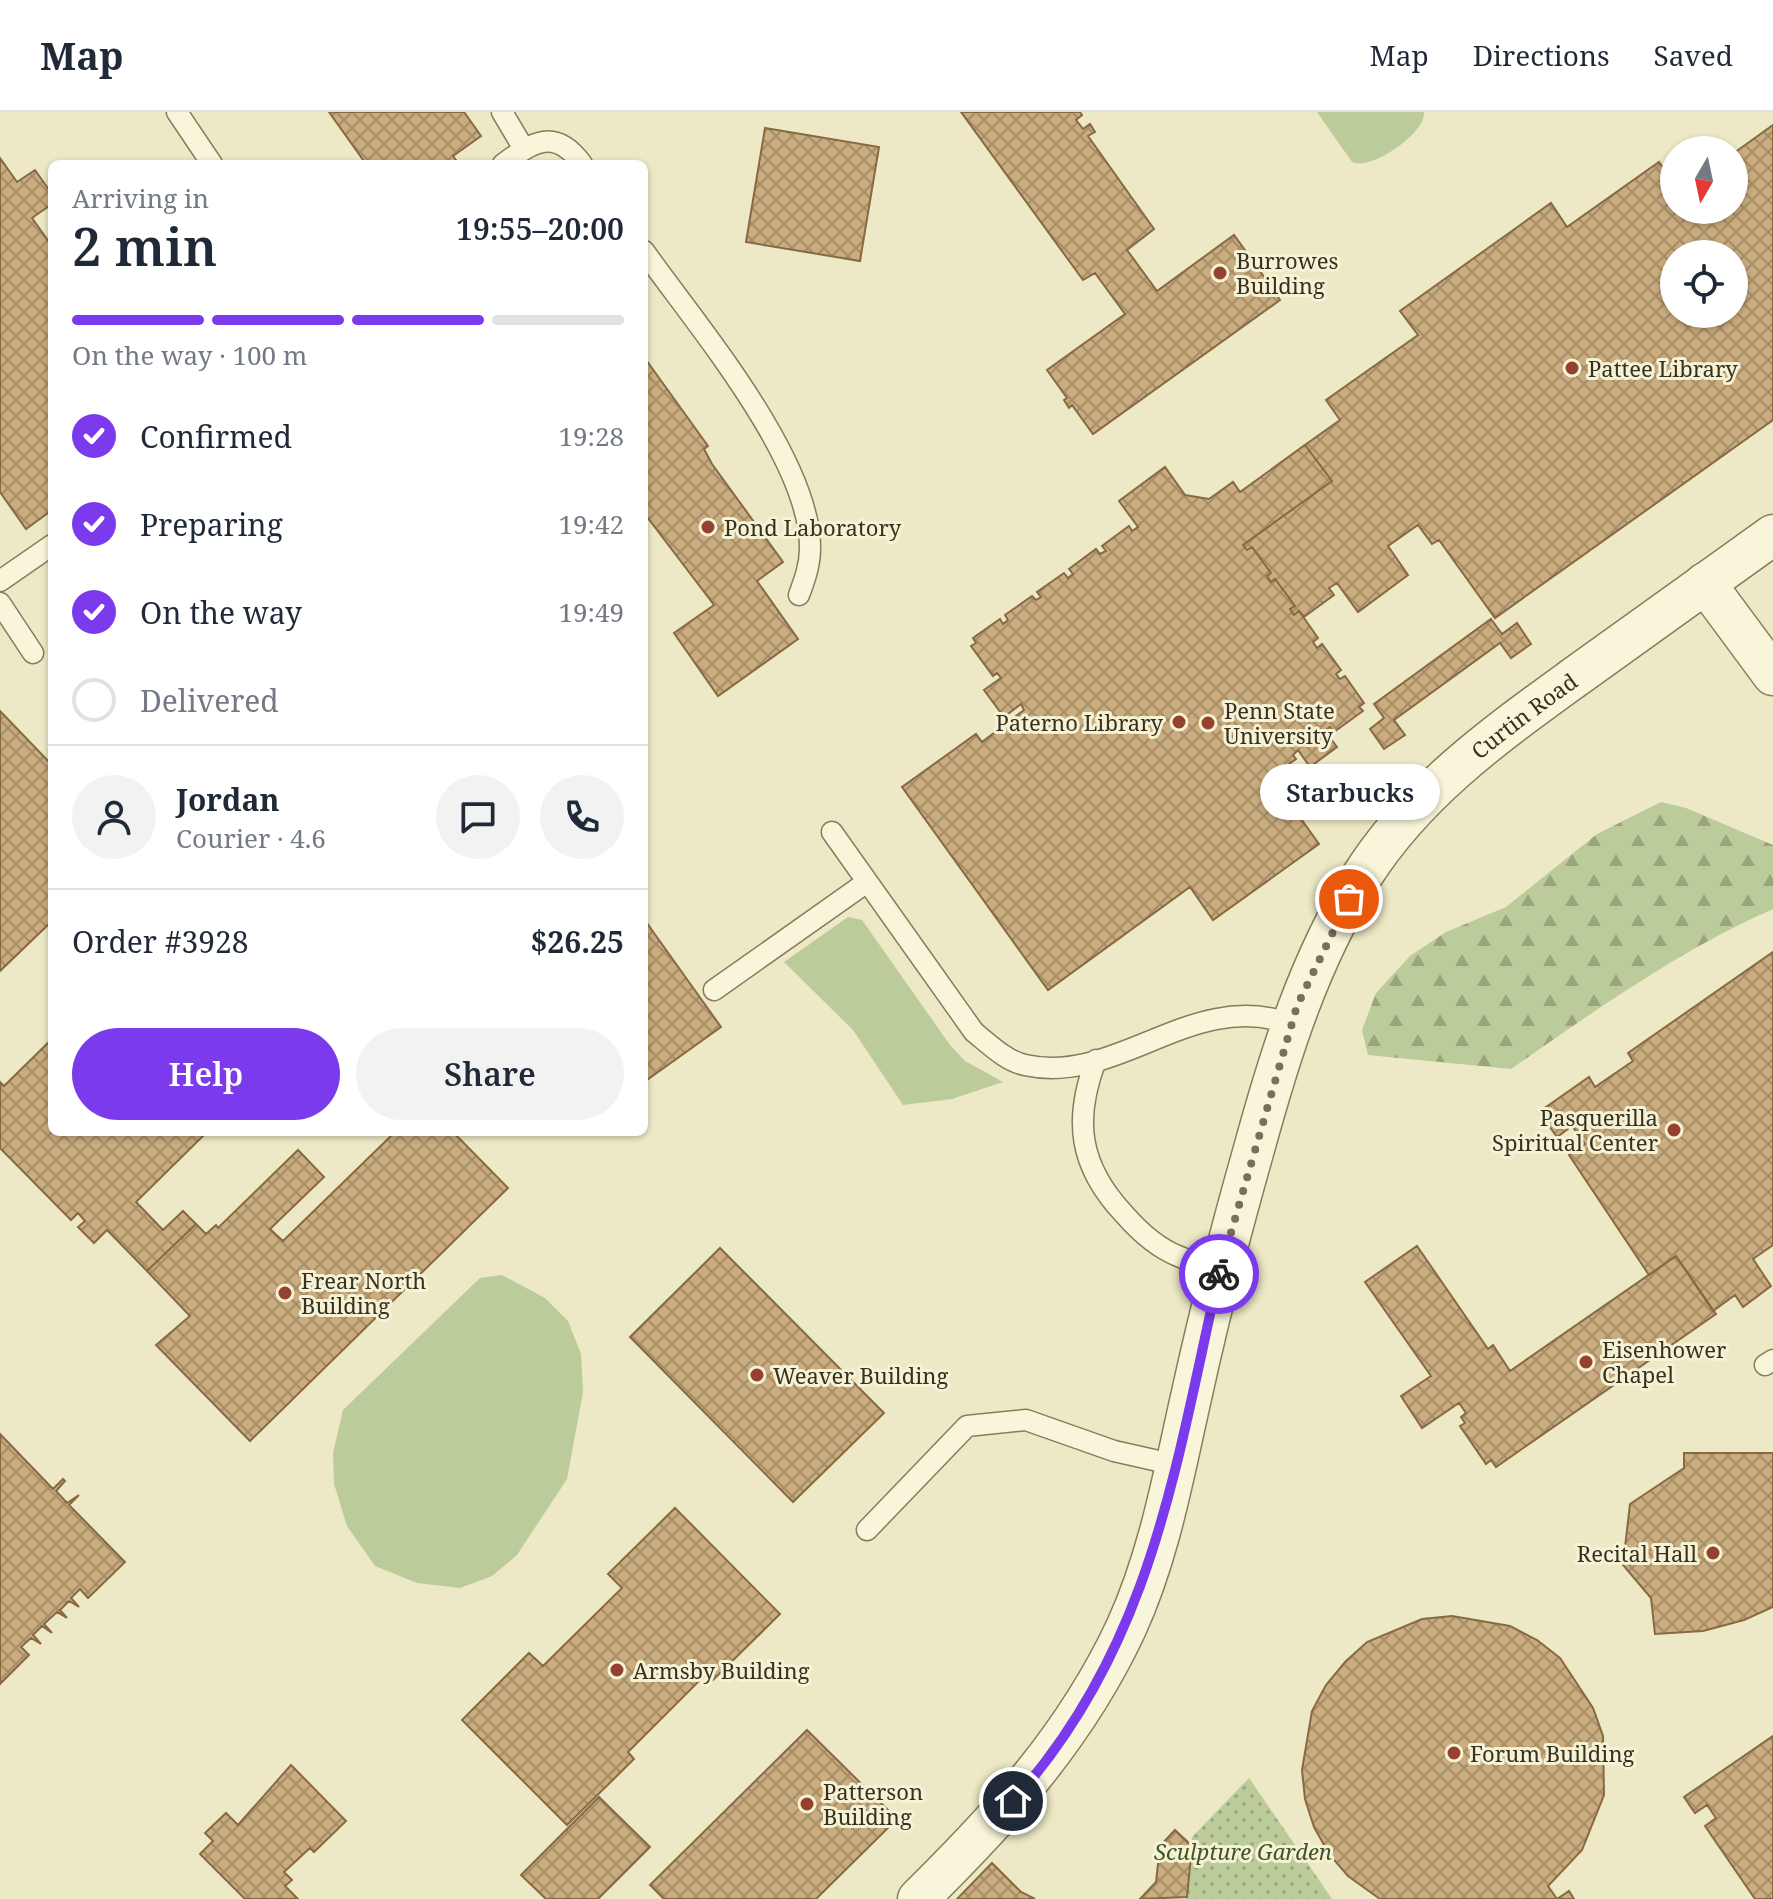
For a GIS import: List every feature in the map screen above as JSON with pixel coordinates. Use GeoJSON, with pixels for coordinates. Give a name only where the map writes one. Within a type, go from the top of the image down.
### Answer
{"type":"FeatureCollection","features":[{"type":"Feature","properties":{"kind":"street","name":"Curtin Road"},"geometry":{"type":"LineString","coordinates":[[918,1899],[1037,1775],[1084,1706],[1128,1625],[1146,1575],[1176,1465],[1220,1270],[1291,1024],[1316,962],[1361,877],[1392,833],[1430,790],[1483,744],[1773,535]]}},
{"type":"Feature","properties":{"kind":"street"},"geometry":{"type":"LineString","coordinates":[[1705,583],[1773,675]]}},
{"type":"Feature","properties":{"kind":"lane"},"geometry":{"type":"LineString","coordinates":[[177,112],[209,160]]}},
{"type":"Feature","properties":{"kind":"lane"},"geometry":{"type":"LineString","coordinates":[[502,112],[524,149]]}},
{"type":"Feature","properties":{"kind":"lane"},"geometry":{"type":"LineString","coordinates":[[509,160],[534,142],[550,141],[564,145],[578,160]]}},
{"type":"Feature","properties":{"kind":"lane"},"geometry":{"type":"LineString","coordinates":[[648,257],[757,411],[792,476],[806,517],[811,546],[808,572],[799,595]]}},
{"type":"Feature","properties":{"kind":"lane"},"geometry":{"type":"LineString","coordinates":[[0,581],[48,548]]}},
{"type":"Feature","properties":{"kind":"lane"},"geometry":{"type":"LineString","coordinates":[[0,603],[33,653]]}},
{"type":"Feature","properties":{"kind":"lane"},"geometry":{"type":"LineString","coordinates":[[832,832],[974,1032],[996,1051],[1022,1065],[1057,1069],[1096,1060],[1206,1019],[1232,1014],[1255,1015],[1291,1024]]}},
{"type":"Feature","properties":{"kind":"lane"},"geometry":{"type":"LineString","coordinates":[[714,990],[867,882]]}},
{"type":"Feature","properties":{"kind":"lane"},"geometry":{"type":"LineString","coordinates":[[1096,1060],[1083,1093],[1082,1126],[1087,1160],[1112,1202],[1136,1228],[1175,1255],[1220,1270]]}},
{"type":"Feature","properties":{"kind":"lane"},"geometry":{"type":"LineString","coordinates":[[867,1530],[967,1426],[1026,1420],[1114,1451],[1176,1465]]}},
{"type":"Feature","properties":{"kind":"green space"},"geometry":{"type":"Polygon","coordinates":[[[1317,112],[1424,112],[1416,130],[1396,148],[1384,156],[1361,163],[1352,162],[1317,112]]]}},
{"type":"Feature","properties":{"kind":"green space"},"geometry":{"type":"Polygon","coordinates":[[[1661,802],[1686,808],[1773,845],[1773,909],[1671,963],[1511,1069],[1368,1055],[1362,1030],[1376,993],[1410,956],[1446,932],[1506,907],[1597,834],[1661,802]]]}},
{"type":"Feature","properties":{"kind":"green space"},"geometry":{"type":"Polygon","coordinates":[[[848,917],[862,920],[950,1045],[965,1061],[1003,1082],[952,1099],[903,1105],[853,1030],[784,962],[848,917]]]}},
{"type":"Feature","properties":{"kind":"green space"},"geometry":{"type":"Polygon","coordinates":[[[502,1275],[545,1298],[568,1321],[581,1354],[583,1392],[567,1479],[517,1555],[492,1576],[460,1588],[417,1583],[375,1566],[347,1526],[334,1484],[333,1453],[343,1410],[480,1278],[502,1275]]]}},
{"type":"Feature","properties":{"kind":"green space","name":"Sculpture Garden"},"geometry":{"type":"Polygon","coordinates":[[[1249,1778],[1332,1899],[1185,1899],[1192,1837],[1249,1778]]]}},
{"type":"Feature","properties":{"kind":"building"},"geometry":{"type":"Polygon","coordinates":[[[329,112],[464,112],[481,136],[453,156],[456,160],[363,160],[329,112]]]}},
{"type":"Feature","properties":{"kind":"building","name":"Burrowes Building"},"geometry":{"type":"Polygon","coordinates":[[[961,112],[1080,112],[1082,115],[1076,120],[1083,129],[1090,124],[1095,132],[1088,136],[1154,229],[1127,250],[1157,291],[1234,235],[1255,264],[1258,261],[1264,268],[1260,271],[1280,300],[1093,434],[1072,405],[1069,408],[1064,400],[1067,398],[1047,370],[1125,314],[1095,273],[1083,280],[961,112]]]}},
{"type":"Feature","properties":{"kind":"building","name":"Pattee Library"},"geometry":{"type":"Polygon","coordinates":[[[1773,125],[1773,420],[1495,618],[1439,540],[1432,544],[1418,525],[1388,546],[1408,575],[1358,612],[1337,583],[1329,588],[1334,595],[1304,617],[1299,611],[1294,615],[1290,609],[1295,606],[1275,579],[1271,582],[1267,576],[1271,573],[1252,547],[1247,550],[1243,545],[1332,481],[1305,445],[1340,420],[1326,400],[1418,335],[1400,311],[1551,203],[1567,227],[1659,162],[1660,224],[1748,224],[1748,143],[1773,125]]]}},
{"type":"Feature","properties":{"kind":"building"},"geometry":{"type":"Polygon","coordinates":[[[765,128],[879,147],[860,261],[746,242],[765,128]]]}},
{"type":"Feature","properties":{"kind":"building"},"geometry":{"type":"Polygon","coordinates":[[[0,158],[17,182],[35,170],[48,188],[48,207],[32,218],[48,240],[48,513],[26,529],[0,492],[0,158]]]}},
{"type":"Feature","properties":{"kind":"building","name":"Pond Laboratory"},"geometry":{"type":"Polygon","coordinates":[[[648,363],[708,446],[704,449],[712,464],[783,562],[757,581],[798,639],[718,696],[674,633],[714,605],[648,518],[648,363]]]}},
{"type":"Feature","properties":{"kind":"building","name":"Paterno Library"},"geometry":{"type":"Polygon","coordinates":[[[1305,445],[1332,481],[1243,545],[1247,550],[1252,547],[1271,573],[1267,576],[1271,582],[1275,579],[1295,606],[1290,609],[1294,615],[1299,611],[1318,638],[1313,642],[1317,648],[1322,644],[1341,670],[1336,674],[1340,679],[1345,676],[1364,703],[1359,707],[1363,711],[1334,732],[1330,727],[1325,731],[1337,747],[1310,767],[1298,750],[1293,755],[1296,759],[1271,777],[1319,844],[1213,920],[1190,887],[1048,990],[902,787],[976,734],[982,742],[1024,710],[1021,704],[1004,717],[984,690],[1001,678],[997,673],[993,676],[971,646],[976,643],[973,638],[1000,619],[1003,624],[1008,620],[1005,615],[1032,596],[1036,600],[1041,597],[1037,592],[1064,573],[1068,578],[1073,574],[1069,569],[1096,549],[1100,554],[1106,551],[1102,546],[1129,526],[1132,531],[1138,527],[1119,501],[1165,467],[1185,495],[1209,499],[1233,482],[1240,492],[1305,445]]]}},
{"type":"Feature","properties":{"kind":"building"},"geometry":{"type":"Polygon","coordinates":[[[1491,619],[1502,634],[1517,623],[1531,644],[1511,658],[1500,643],[1394,720],[1405,735],[1384,749],[1370,729],[1384,718],[1374,704],[1491,619]]]}},
{"type":"Feature","properties":{"kind":"building"},"geometry":{"type":"Polygon","coordinates":[[[0,711],[48,761],[48,925],[0,971],[0,711]]]}},
{"type":"Feature","properties":{"kind":"building"},"geometry":{"type":"Polygon","coordinates":[[[648,925],[721,1027],[648,1079],[648,925]]]}},
{"type":"Feature","properties":{"kind":"building","name":"Pasquerilla Spiritual Center"},"geometry":{"type":"Polygon","coordinates":[[[1773,952],[1773,1245],[1753,1259],[1771,1286],[1743,1307],[1735,1295],[1713,1311],[1676,1256],[1649,1275],[1569,1155],[1585,1144],[1572,1126],[1557,1137],[1539,1112],[1589,1077],[1595,1087],[1633,1061],[1628,1053],[1773,952]]]}},
{"type":"Feature","properties":{"kind":"building"},"geometry":{"type":"Polygon","coordinates":[[[48,1043],[48,1136],[203,1136],[136,1202],[163,1230],[183,1211],[196,1224],[147,1271],[107,1230],[94,1243],[78,1227],[85,1221],[78,1213],[71,1220],[0,1148],[0,1082],[4,1086],[48,1043]]]}},
{"type":"Feature","properties":{"kind":"building","name":"Frear North Building"},"geometry":{"type":"Polygon","coordinates":[[[391,1136],[457,1136],[508,1188],[250,1441],[156,1345],[190,1316],[147,1271],[196,1224],[206,1234],[216,1225],[218,1228],[298,1150],[324,1177],[270,1229],[283,1241],[391,1136]]]}},
{"type":"Feature","properties":{"kind":"building","name":"Eisenhower Chapel"},"geometry":{"type":"Polygon","coordinates":[[[1417,1246],[1488,1349],[1493,1345],[1510,1371],[1676,1256],[1716,1314],[1496,1467],[1491,1460],[1486,1464],[1460,1426],[1465,1423],[1461,1417],[1466,1413],[1459,1403],[1422,1428],[1401,1396],[1431,1376],[1365,1282],[1417,1246]]]}},
{"type":"Feature","properties":{"kind":"building","name":"Weaver Building"},"geometry":{"type":"Polygon","coordinates":[[[720,1248],[884,1413],[793,1502],[630,1337],[720,1248]]]}},
{"type":"Feature","properties":{"kind":"building"},"geometry":{"type":"Polygon","coordinates":[[[0,1434],[53,1489],[63,1479],[65,1481],[56,1491],[67,1503],[79,1495],[69,1505],[125,1562],[88,1598],[80,1589],[71,1598],[79,1607],[69,1601],[60,1610],[67,1618],[57,1612],[44,1624],[52,1633],[42,1626],[33,1635],[41,1644],[31,1638],[21,1647],[29,1655],[0,1684],[0,1434]]]}},
{"type":"Feature","properties":{"kind":"building"},"geometry":{"type":"Polygon","coordinates":[[[1684,1453],[1773,1453],[1773,1607],[1744,1620],[1703,1631],[1655,1634],[1651,1598],[1623,1565],[1630,1504],[1684,1468],[1684,1453]]]}},
{"type":"Feature","properties":{"kind":"building","name":"Armsby Building"},"geometry":{"type":"Polygon","coordinates":[[[675,1508],[780,1614],[713,1680],[706,1674],[628,1752],[634,1759],[567,1825],[462,1720],[529,1653],[543,1666],[622,1588],[608,1574],[675,1508]]]}},
{"type":"Feature","properties":{"kind":"building","name":"Forum Building"},"geometry":{"type":"Polygon","coordinates":[[[1452,1616],[1510,1626],[1537,1640],[1560,1658],[1593,1708],[1603,1736],[1604,1795],[1582,1850],[1548,1886],[1557,1899],[1380,1899],[1348,1876],[1329,1854],[1314,1827],[1305,1799],[1302,1770],[1312,1711],[1326,1685],[1367,1642],[1422,1619],[1452,1616]]]}},
{"type":"Feature","properties":{"kind":"building","name":"Patterson Building"},"geometry":{"type":"Polygon","coordinates":[[[807,1730],[897,1819],[816,1899],[664,1899],[650,1885],[807,1730]]]}},
{"type":"Feature","properties":{"kind":"building"},"geometry":{"type":"Polygon","coordinates":[[[1773,1736],[1773,1899],[1755,1899],[1705,1826],[1716,1818],[1707,1805],[1695,1813],[1684,1797],[1773,1736]]]}},
{"type":"Feature","properties":{"kind":"building"},"geometry":{"type":"Polygon","coordinates":[[[291,1765],[346,1821],[314,1852],[310,1848],[284,1872],[292,1880],[285,1886],[298,1899],[245,1899],[200,1854],[213,1841],[205,1833],[226,1813],[238,1825],[291,1765]]]}},
{"type":"Feature","properties":{"kind":"building"},"geometry":{"type":"Polygon","coordinates":[[[599,1797],[650,1847],[598,1899],[546,1899],[521,1875],[599,1797]]]}},
{"type":"Feature","properties":{"kind":"building"},"geometry":{"type":"Polygon","coordinates":[[[1175,1830],[1192,1846],[1187,1897],[1140,1899],[1156,1882],[1160,1846],[1175,1830]]]}},
{"type":"Feature","properties":{"kind":"building"},"geometry":{"type":"Polygon","coordinates":[[[992,1863],[1021,1892],[1035,1899],[957,1899],[992,1863]]]}},
{"type":"Feature","properties":{"kind":"building"},"geometry":{"type":"Polygon","coordinates":[[[1569,1891],[1574,1899],[1557,1899],[1569,1891]]]}},
{"type":"Feature","properties":{"kind":"way so far"},"geometry":{"type":"LineString","coordinates":[[1219,1274],[1264,1109],[1297,1006],[1349,899]]}},
{"type":"Feature","properties":{"kind":"place","name":"Burrowes Building"},"geometry":{"type":"Point","coordinates":[1220,273]}},
{"type":"Feature","properties":{"kind":"place","name":"Pattee Library"},"geometry":{"type":"Point","coordinates":[1572,368]}},
{"type":"Feature","properties":{"kind":"place","name":"Pond Laboratory"},"geometry":{"type":"Point","coordinates":[708,527]}},
{"type":"Feature","properties":{"kind":"place","name":"Paterno Library"},"geometry":{"type":"Point","coordinates":[1179,722]}},
{"type":"Feature","properties":{"kind":"place","name":"Penn State University"},"geometry":{"type":"Point","coordinates":[1208,723]}},
{"type":"Feature","properties":{"kind":"place","name":"Starbucks"},"geometry":{"type":"Point","coordinates":[1349,899]}},
{"type":"Feature","properties":{"kind":"place","name":"Pasquerilla Spiritual Center"},"geometry":{"type":"Point","coordinates":[1674,1130]}},
{"type":"Feature","properties":{"kind":"place","name":"Frear North Building"},"geometry":{"type":"Point","coordinates":[285,1293]}},
{"type":"Feature","properties":{"kind":"place","name":"Eisenhower Chapel"},"geometry":{"type":"Point","coordinates":[1586,1362]}},
{"type":"Feature","properties":{"kind":"place","name":"Weaver Building"},"geometry":{"type":"Point","coordinates":[757,1375]}},
{"type":"Feature","properties":{"kind":"place","name":"Recital Hall"},"geometry":{"type":"Point","coordinates":[1713,1553]}},
{"type":"Feature","properties":{"kind":"place","name":"Armsby Building"},"geometry":{"type":"Point","coordinates":[617,1670]}},
{"type":"Feature","properties":{"kind":"place","name":"Forum Building"},"geometry":{"type":"Point","coordinates":[1454,1753]}},
{"type":"Feature","properties":{"kind":"place","name":"Patterson Building"},"geometry":{"type":"Point","coordinates":[807,1804]}},
{"type":"Feature","properties":{"kind":"route"},"geometry":{"type":"LineString","coordinates":[[1013,1801],[1037,1775],[1084,1706],[1128,1625],[1158,1540],[1219,1274]]}}]}
